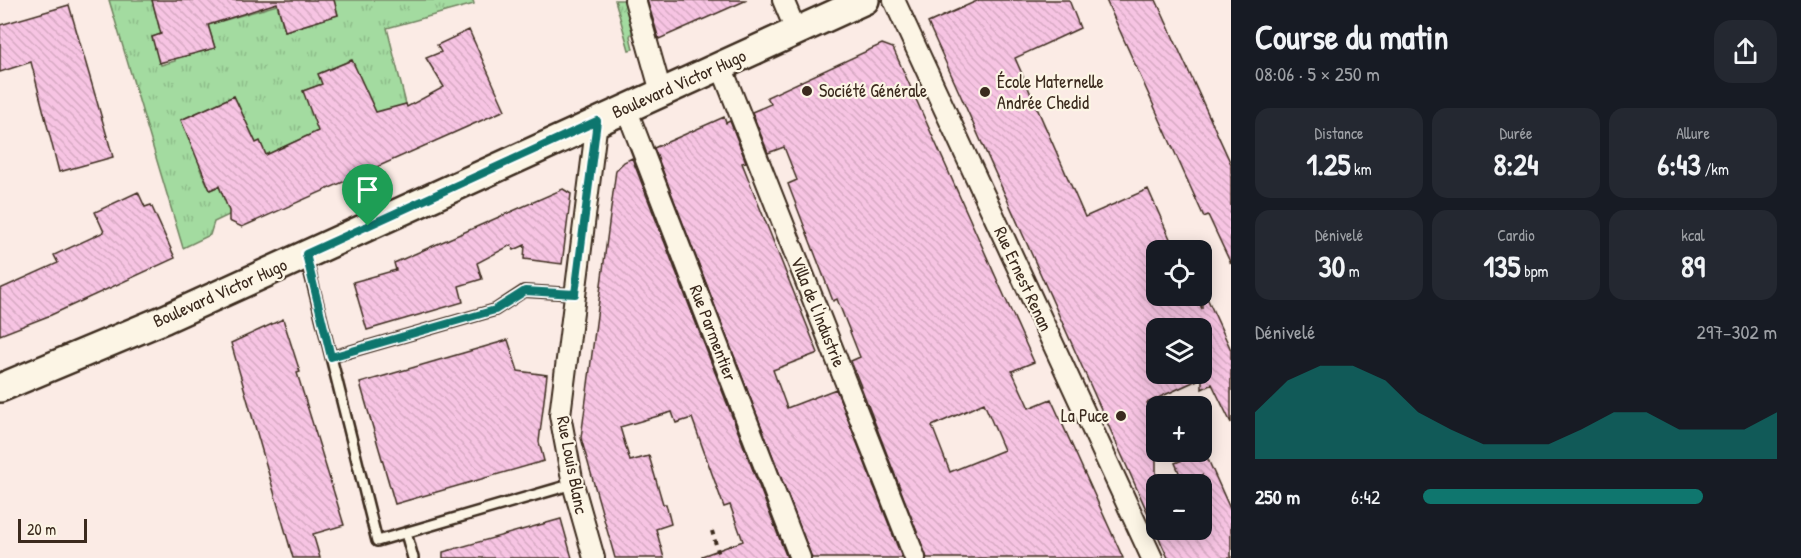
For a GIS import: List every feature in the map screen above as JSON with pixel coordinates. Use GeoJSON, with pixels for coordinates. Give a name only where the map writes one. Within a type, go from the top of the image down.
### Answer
{"type":"FeatureCollection","features":[{"type":"Feature","properties":{"kind":"main road","name":"Boulevard Victor Hugo"},"geometry":{"type":"LineString","coordinates":[[0,388],[165,319],[865,0]]}},
{"type":"Feature","properties":{"kind":"street"},"geometry":{"type":"LineString","coordinates":[[635,0],[661,92]]}},
{"type":"Feature","properties":{"kind":"street"},"geometry":{"type":"LineString","coordinates":[[783,0],[796,31]]}},
{"type":"Feature","properties":{"kind":"street","name":"Rue Ernest Renan"},"geometry":{"type":"LineString","coordinates":[[894,0],[1152,558]]}},
{"type":"Feature","properties":{"kind":"street","name":"Villa de l'Industrie"},"geometry":{"type":"LineString","coordinates":[[721,66],[915,558]]}},
{"type":"Feature","properties":{"kind":"street","name":"Rue Parmentier"},"geometry":{"type":"LineString","coordinates":[[626,108],[800,558]]}},
{"type":"Feature","properties":{"kind":"street","name":"Rue Louis Blanc"},"geometry":{"type":"LineString","coordinates":[[594,558],[573,484],[560,415],[597,121]]}},
{"type":"Feature","properties":{"kind":"lane"},"geometry":{"type":"LineString","coordinates":[[306,254],[377,541],[573,484]]}},
{"type":"Feature","properties":{"kind":"lane"},"geometry":{"type":"LineString","coordinates":[[331,357],[495,310],[525,291],[575,294]]}},
{"type":"Feature","properties":{"kind":"lane"},"geometry":{"type":"LineString","coordinates":[[406,533],[412,558]]}},
{"type":"Feature","properties":{"kind":"path"},"geometry":{"type":"LineString","coordinates":[[712,531],[720,558]]}},
{"type":"Feature","properties":{"kind":"green space"},"geometry":{"type":"Polygon","coordinates":[[[109,0],[152,0],[161,34],[152,37],[161,65],[175,61],[175,58],[215,48],[208,25],[277,5],[285,31],[338,15],[334,0],[473,0],[474,4],[387,28],[406,104],[377,115],[351,60],[319,74],[322,84],[303,91],[325,128],[266,155],[260,142],[256,143],[234,96],[181,120],[190,141],[208,165],[200,169],[210,190],[219,186],[231,214],[214,222],[210,235],[183,248],[109,0]]]}},
{"type":"Feature","properties":{"kind":"green space"},"geometry":{"type":"Polygon","coordinates":[[[615,0],[626,0],[634,29],[630,36],[633,49],[629,50],[615,0]]]}},
{"type":"Feature","properties":{"kind":"building"},"geometry":{"type":"Polygon","coordinates":[[[152,0],[334,0],[338,15],[285,31],[277,3],[208,25],[215,48],[159,63],[152,37],[161,34],[152,0]]]}},
{"type":"Feature","properties":{"kind":"building"},"geometry":{"type":"Polygon","coordinates":[[[647,0],[747,0],[659,39],[647,0]]]}},
{"type":"Feature","properties":{"kind":"building"},"geometry":{"type":"Polygon","coordinates":[[[979,0],[1069,0],[1080,28],[1015,58],[1085,217],[1148,189],[1171,240],[1146,240],[1146,306],[1201,306],[1202,309],[1202,306],[1211,306],[1231,350],[1231,423],[1212,384],[1212,318],[1146,318],[1146,384],[1189,384],[1162,396],[1146,396],[1146,462],[1156,462],[1156,474],[1146,474],[1146,509],[928,23],[979,0]]]}},
{"type":"Feature","properties":{"kind":"building"},"geometry":{"type":"Polygon","coordinates":[[[1106,0],[1156,0],[1231,164],[1231,264],[1208,215],[1204,217],[1106,0]]]}},
{"type":"Feature","properties":{"kind":"building"},"geometry":{"type":"Polygon","coordinates":[[[69,5],[113,157],[59,172],[31,62],[0,72],[0,25],[69,5]]]}},
{"type":"Feature","properties":{"kind":"building"},"geometry":{"type":"Polygon","coordinates":[[[469,30],[505,110],[242,227],[229,221],[229,211],[219,186],[210,190],[181,120],[234,96],[256,143],[260,141],[266,155],[318,131],[303,91],[322,84],[318,74],[352,60],[376,112],[406,104],[407,107],[444,87],[426,58],[441,52],[437,45],[469,30]]]}},
{"type":"Feature","properties":{"kind":"building"},"geometry":{"type":"Polygon","coordinates":[[[882,44],[893,48],[1034,362],[1012,371],[1029,408],[1051,399],[1123,558],[927,558],[851,361],[860,357],[837,299],[833,301],[788,184],[797,180],[784,147],[768,153],[752,112],[771,104],[767,97],[882,44]],[[984,403],[932,426],[950,472],[1004,450],[984,403]]]}},
{"type":"Feature","properties":{"kind":"building"},"geometry":{"type":"Polygon","coordinates":[[[724,117],[726,123],[730,121],[746,162],[742,163],[818,353],[773,370],[787,408],[836,389],[902,558],[812,558],[654,148],[724,117]]]}},
{"type":"Feature","properties":{"kind":"building"},"geometry":{"type":"Polygon","coordinates":[[[632,158],[787,558],[703,558],[702,556],[743,541],[730,505],[724,507],[692,418],[676,423],[672,412],[620,427],[630,461],[649,456],[663,504],[666,504],[671,524],[656,529],[664,558],[615,558],[581,438],[616,170],[632,158]]]}},
{"type":"Feature","properties":{"kind":"building"},"geometry":{"type":"Polygon","coordinates":[[[563,189],[571,194],[562,264],[524,259],[525,245],[514,250],[511,245],[477,263],[482,279],[459,286],[463,302],[367,330],[353,282],[396,270],[394,263],[563,189]]]}},
{"type":"Feature","properties":{"kind":"building"},"geometry":{"type":"Polygon","coordinates":[[[138,192],[145,207],[151,205],[175,258],[51,315],[0,335],[0,289],[58,263],[54,255],[104,232],[95,212],[138,192]]]}},
{"type":"Feature","properties":{"kind":"building"},"geometry":{"type":"Polygon","coordinates":[[[283,319],[300,372],[297,373],[344,525],[313,534],[320,558],[293,558],[231,343],[283,319]]]}},
{"type":"Feature","properties":{"kind":"building"},"geometry":{"type":"Polygon","coordinates":[[[508,340],[518,371],[547,375],[539,442],[544,461],[395,504],[360,383],[508,340]]]}},
{"type":"Feature","properties":{"kind":"building"},"geometry":{"type":"Polygon","coordinates":[[[1202,384],[1212,384],[1202,389],[1202,384]]]}},
{"type":"Feature","properties":{"kind":"building"},"geometry":{"type":"Polygon","coordinates":[[[1209,462],[1231,511],[1231,558],[1168,558],[1160,540],[1212,540],[1212,474],[1180,474],[1175,463],[1209,462]]]}},
{"type":"Feature","properties":{"kind":"building"},"geometry":{"type":"Polygon","coordinates":[[[561,519],[572,558],[443,558],[443,552],[561,519]]]}},
{"type":"Feature","properties":{"kind":"place","name":"Société Générale"},"geometry":{"type":"Point","coordinates":[807,91]}},
{"type":"Feature","properties":{"kind":"place","name":"École Maternelle Andrée Chedid"},"geometry":{"type":"Point","coordinates":[985,92]}},
{"type":"Feature","properties":{"kind":"place","name":"La Puce"},"geometry":{"type":"Point","coordinates":[1121,416]}},
{"type":"Feature","properties":{"kind":"route"},"geometry":{"type":"LineString","coordinates":[[597,121],[575,294],[525,291],[495,310],[331,357],[306,254],[368,226],[597,121]]}}]}
